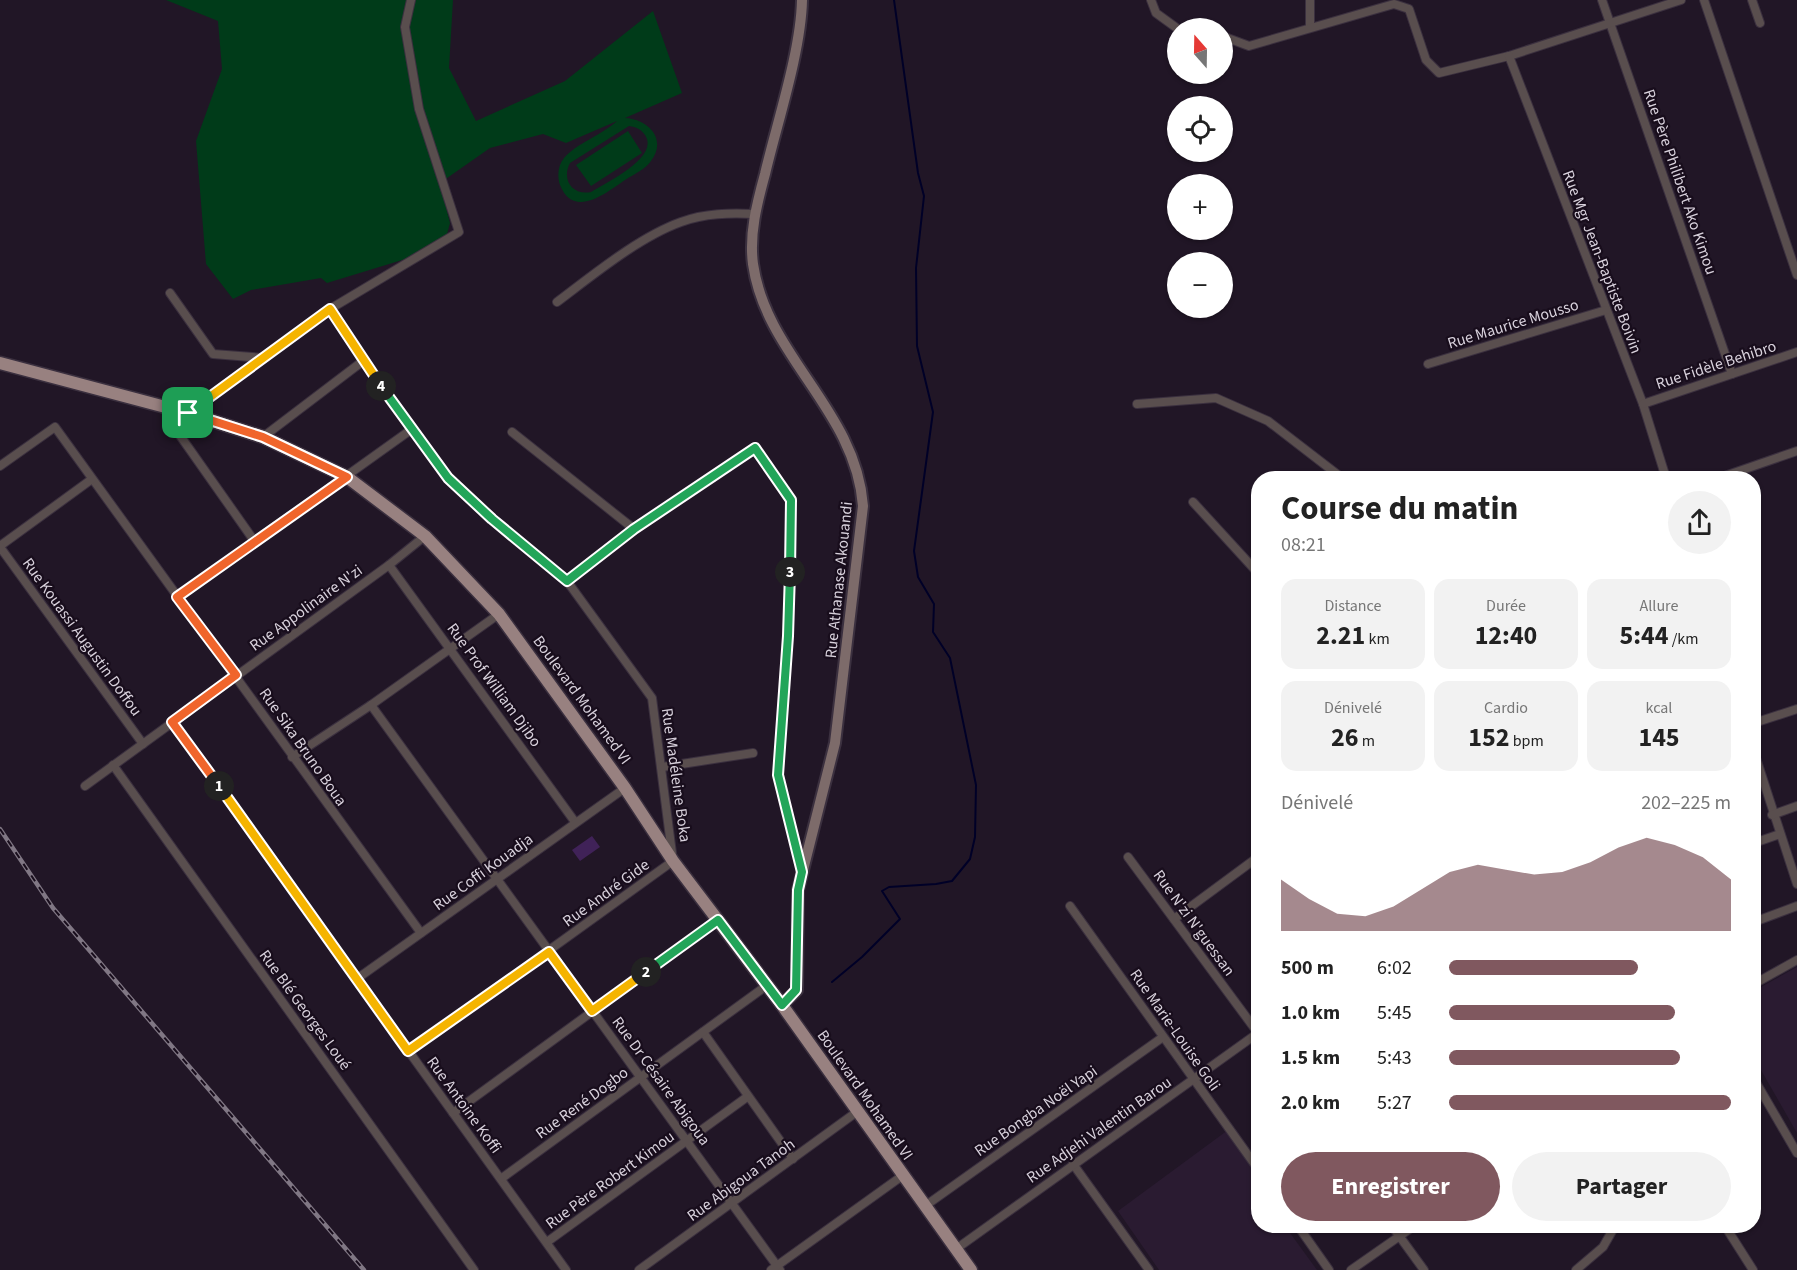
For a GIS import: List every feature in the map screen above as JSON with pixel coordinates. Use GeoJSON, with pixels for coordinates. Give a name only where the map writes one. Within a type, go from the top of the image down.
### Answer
{"type":"FeatureCollection","features":[{"type":"Feature","properties":{"kind":"main road","name":"Boulevard Mohamed VI"},"geometry":{"type":"LineString","coordinates":[[0,363],[188,413],[263,437],[347,477],[425,536],[499,614],[625,788],[673,861],[782,1005],[971,1270]]}},
{"type":"Feature","properties":{"kind":"street"},"geometry":{"type":"LineString","coordinates":[[188,413],[330,309],[459,232],[419,109],[405,27],[411,0]]}},
{"type":"Feature","properties":{"kind":"street","name":"Rue Athanase Akouandi"},"geometry":{"type":"LineString","coordinates":[[782,1005],[796,990],[798,890],[836,743],[862,532],[862,495],[854,459],[841,429],[783,342],[768,314],[758,288],[753,262],[755,214],[790,74],[802,0]]}},
{"type":"Feature","properties":{"kind":"street"},"geometry":{"type":"LineString","coordinates":[[1151,0],[1156,14],[1167,22]]}},
{"type":"Feature","properties":{"kind":"street"},"geometry":{"type":"LineString","coordinates":[[1310,0],[1310,27]]}},
{"type":"Feature","properties":{"kind":"street","name":"Rue Père Philibert Ako Kimou"},"geometry":{"type":"LineString","coordinates":[[1602,0],[1732,374]]}},
{"type":"Feature","properties":{"kind":"street"},"geometry":{"type":"LineString","coordinates":[[1233,40],[1249,46],[1394,4],[1409,9],[1426,60],[1439,73],[1509,56],[1611,25],[1681,0]]}},
{"type":"Feature","properties":{"kind":"street"},"geometry":{"type":"LineString","coordinates":[[1704,0],[1797,275]]}},
{"type":"Feature","properties":{"kind":"street"},"geometry":{"type":"LineString","coordinates":[[1752,0],[1760,23]]}},
{"type":"Feature","properties":{"kind":"street","name":"Rue Mgr Jean-Baptiste Boivin"},"geometry":{"type":"LineString","coordinates":[[1509,56],[1643,404],[1664,471]]}},
{"type":"Feature","properties":{"kind":"street"},"geometry":{"type":"LineString","coordinates":[[557,302],[614,260],[681,222],[728,213],[755,214]]}},
{"type":"Feature","properties":{"kind":"street"},"geometry":{"type":"LineString","coordinates":[[170,293],[213,354],[264,358]]}},
{"type":"Feature","properties":{"kind":"street","name":"Rue Madéleine Boka"},"geometry":{"type":"LineString","coordinates":[[330,309],[363,361],[448,478],[492,519],[567,581],[652,698],[673,861]]}},
{"type":"Feature","properties":{"kind":"street","name":"Rue Maurice Mousso"},"geometry":{"type":"LineString","coordinates":[[1428,364],[1606,310]]}},
{"type":"Feature","properties":{"kind":"street","name":"Rue Fidèle Behibro"},"geometry":{"type":"LineString","coordinates":[[1643,404],[1797,352]]}},
{"type":"Feature","properties":{"kind":"street"},"geometry":{"type":"LineString","coordinates":[[263,437],[363,361]]}},
{"type":"Feature","properties":{"kind":"street"},"geometry":{"type":"LineString","coordinates":[[1137,404],[1215,398],[1268,421],[1333,471]]}},
{"type":"Feature","properties":{"kind":"street","name":"Rue Sika Bruno Boua"},"geometry":{"type":"LineString","coordinates":[[0,466],[55,427],[236,675],[292,757],[422,933]]}},
{"type":"Feature","properties":{"kind":"street"},"geometry":{"type":"LineString","coordinates":[[174,427],[255,542]]}},
{"type":"Feature","properties":{"kind":"street"},"geometry":{"type":"LineString","coordinates":[[177,597],[412,429]]}},
{"type":"Feature","properties":{"kind":"street"},"geometry":{"type":"LineString","coordinates":[[512,432],[634,529]]}},
{"type":"Feature","properties":{"kind":"street"},"geometry":{"type":"LineString","coordinates":[[567,581],[634,529],[755,448],[791,500],[788,636],[778,775],[802,872]]}},
{"type":"Feature","properties":{"kind":"street"},"geometry":{"type":"LineString","coordinates":[[1739,471],[1797,451]]}},
{"type":"Feature","properties":{"kind":"street"},"geometry":{"type":"LineString","coordinates":[[0,547],[92,479]]}},
{"type":"Feature","properties":{"kind":"street"},"geometry":{"type":"LineString","coordinates":[[1192,502],[1251,565]]}},
{"type":"Feature","properties":{"kind":"street","name":"Rue Appolinaire N'zi"},"geometry":{"type":"LineString","coordinates":[[85,786],[389,565],[425,536]]}},
{"type":"Feature","properties":{"kind":"street","name":"Rue Kouassi Augustin Doffou"},"geometry":{"type":"LineString","coordinates":[[0,547],[143,744]]}},
{"type":"Feature","properties":{"kind":"street","name":"Rue Prof William Djibo"},"geometry":{"type":"LineString","coordinates":[[389,565],[575,822]]}},
{"type":"Feature","properties":{"kind":"street"},"geometry":{"type":"LineString","coordinates":[[292,757],[371,705],[499,614]]}},
{"type":"Feature","properties":{"kind":"street","name":"Rue Dr Césaire Abigoua"},"geometry":{"type":"LineString","coordinates":[[371,705],[732,1202],[776,1269]]}},
{"type":"Feature","properties":{"kind":"street"},"geometry":{"type":"LineString","coordinates":[[1761,721],[1797,709]]}},
{"type":"Feature","properties":{"kind":"street","name":"Rue Antoine Koffi"},"geometry":{"type":"LineString","coordinates":[[172,722],[566,1270]]}},
{"type":"Feature","properties":{"kind":"street"},"geometry":{"type":"LineString","coordinates":[[662,767],[753,753]]}},
{"type":"Feature","properties":{"kind":"street","name":"Rue Blé Georges Loué"},"geometry":{"type":"LineString","coordinates":[[113,765],[474,1270]]}},
{"type":"Feature","properties":{"kind":"street"},"geometry":{"type":"LineString","coordinates":[[1761,778],[1797,884]]}},
{"type":"Feature","properties":{"kind":"street","name":"Rue Coffi Kouadja"},"geometry":{"type":"LineString","coordinates":[[358,978],[625,788]]}},
{"type":"Feature","properties":{"kind":"street"},"geometry":{"type":"LineString","coordinates":[[1772,815],[1797,806]]}},
{"type":"Feature","properties":{"kind":"street"},"geometry":{"type":"LineString","coordinates":[[1761,841],[1780,834]]}},
{"type":"Feature","properties":{"kind":"street","name":"Rue N'zi N'guessan"},"geometry":{"type":"LineString","coordinates":[[1128,857],[1251,1024]]}},
{"type":"Feature","properties":{"kind":"street","name":"Rue André Gide"},"geometry":{"type":"LineString","coordinates":[[408,1051],[673,861]]}},
{"type":"Feature","properties":{"kind":"street"},"geometry":{"type":"LineString","coordinates":[[1174,919],[1251,862]]}},
{"type":"Feature","properties":{"kind":"street","name":"Rue Marie-Louise Goli"},"geometry":{"type":"LineString","coordinates":[[1070,906],[1251,1159]]}},
{"type":"Feature","properties":{"kind":"street"},"geometry":{"type":"LineString","coordinates":[[1761,919],[1797,906]]}},
{"type":"Feature","properties":{"kind":"street"},"geometry":{"type":"LineString","coordinates":[[453,1113],[718,920]]}},
{"type":"Feature","properties":{"kind":"street"},"geometry":{"type":"LineString","coordinates":[[1761,980],[1797,960]]}},
{"type":"Feature","properties":{"kind":"street","name":"Rue René Dogbo"},"geometry":{"type":"LineString","coordinates":[[502,1178],[766,986]]}},
{"type":"Feature","properties":{"kind":"street"},"geometry":{"type":"LineString","coordinates":[[703,1032],[793,1159]]}},
{"type":"Feature","properties":{"kind":"street","name":"Rue Bongba Noël Yapi"},"geometry":{"type":"LineString","coordinates":[[925,1206],[1163,1037]]}},
{"type":"Feature","properties":{"kind":"street","name":"Rue Adjehi Valentin Barou"},"geometry":{"type":"LineString","coordinates":[[956,1249],[1251,1038]]}},
{"type":"Feature","properties":{"kind":"street"},"geometry":{"type":"LineString","coordinates":[[1761,1091],[1797,1153]]}},
{"type":"Feature","properties":{"kind":"street","name":"Rue Père Robert Kimou"},"geometry":{"type":"LineString","coordinates":[[546,1242],[747,1097]]}},
{"type":"Feature","properties":{"kind":"street","name":"Rue Abigoua Tanoh"},"geometry":{"type":"LineString","coordinates":[[639,1270],[858,1112]]}},
{"type":"Feature","properties":{"kind":"street"},"geometry":{"type":"LineString","coordinates":[[1073,1164],[1149,1270]]}},
{"type":"Feature","properties":{"kind":"street"},"geometry":{"type":"LineString","coordinates":[[776,1269],[902,1176]]}},
{"type":"Feature","properties":{"kind":"street"},"geometry":{"type":"LineString","coordinates":[[1303,1233],[1329,1270]]}},
{"type":"Feature","properties":{"kind":"street"},"geometry":{"type":"LineString","coordinates":[[1398,1233],[1424,1270]]}},
{"type":"Feature","properties":{"kind":"street"},"geometry":{"type":"LineString","coordinates":[[1351,1270],[1404,1233]]}},
{"type":"Feature","properties":{"kind":"street"},"geometry":{"type":"LineString","coordinates":[[1576,1270],[1603,1247],[1611,1233]]}},
{"type":"Feature","properties":{"kind":"street"},"geometry":{"type":"LineString","coordinates":[[1729,1233],[1753,1270]]}},
{"type":"Feature","properties":{"kind":"shaded area"},"geometry":{"type":"Polygon","coordinates":[[[1797,967],[1797,1133],[1761,1070],[1761,987],[1797,967]]]}},
{"type":"Feature","properties":{"kind":"shaded area"},"geometry":{"type":"Polygon","coordinates":[[[1228,1130],[1251,1162],[1251,1233],[1290,1233],[1317,1270],[1159,1270],[1118,1211],[1228,1130]]]}},
{"type":"Feature","properties":{"kind":"green space"},"geometry":{"type":"Polygon","coordinates":[[[166,0],[453,0],[449,68],[476,121],[565,81],[653,11],[682,93],[625,118],[641,122],[653,131],[657,145],[656,153],[646,166],[600,196],[582,202],[574,201],[566,195],[560,185],[559,167],[569,153],[617,121],[566,143],[543,134],[490,148],[440,183],[450,223],[447,234],[412,257],[327,283],[321,278],[251,290],[233,299],[206,264],[196,141],[222,69],[218,21],[166,0]],[[629,126],[570,163],[567,175],[574,189],[579,192],[591,192],[639,160],[648,143],[643,133],[629,126]]]}},
{"type":"Feature","properties":{"kind":"green space"},"geometry":{"type":"Polygon","coordinates":[[[628,131],[642,153],[591,186],[576,165],[628,131]]]}},
{"type":"Feature","properties":{"kind":"building"},"geometry":{"type":"Polygon","coordinates":[[[592,836],[600,847],[580,861],[572,850],[592,836]]]}},
{"type":"Feature","properties":{"kind":"waterway"},"geometry":{"type":"LineString","coordinates":[[832,982],[862,957],[900,919],[882,891],[889,887],[952,881],[970,859],[975,837],[976,785],[950,658],[933,632],[934,604],[918,577],[914,551],[933,412],[917,346],[916,268],[924,196],[918,173],[894,0]]}},
{"type":"Feature","properties":{"kind":"railway"},"geometry":{"type":"LineString","coordinates":[[0,829],[53,908],[364,1270]]}},
{"type":"Feature","properties":{"kind":"route"},"geometry":{"type":"LineString","coordinates":[[330,309],[363,361],[448,478],[492,519],[567,581],[634,529],[755,448],[791,500],[788,636],[778,775],[802,872],[798,890],[796,990],[782,1005],[718,920],[592,1011],[549,952],[408,1051],[358,978],[172,722],[236,675],[177,597],[347,477],[263,437],[188,413],[330,309]]}}]}
